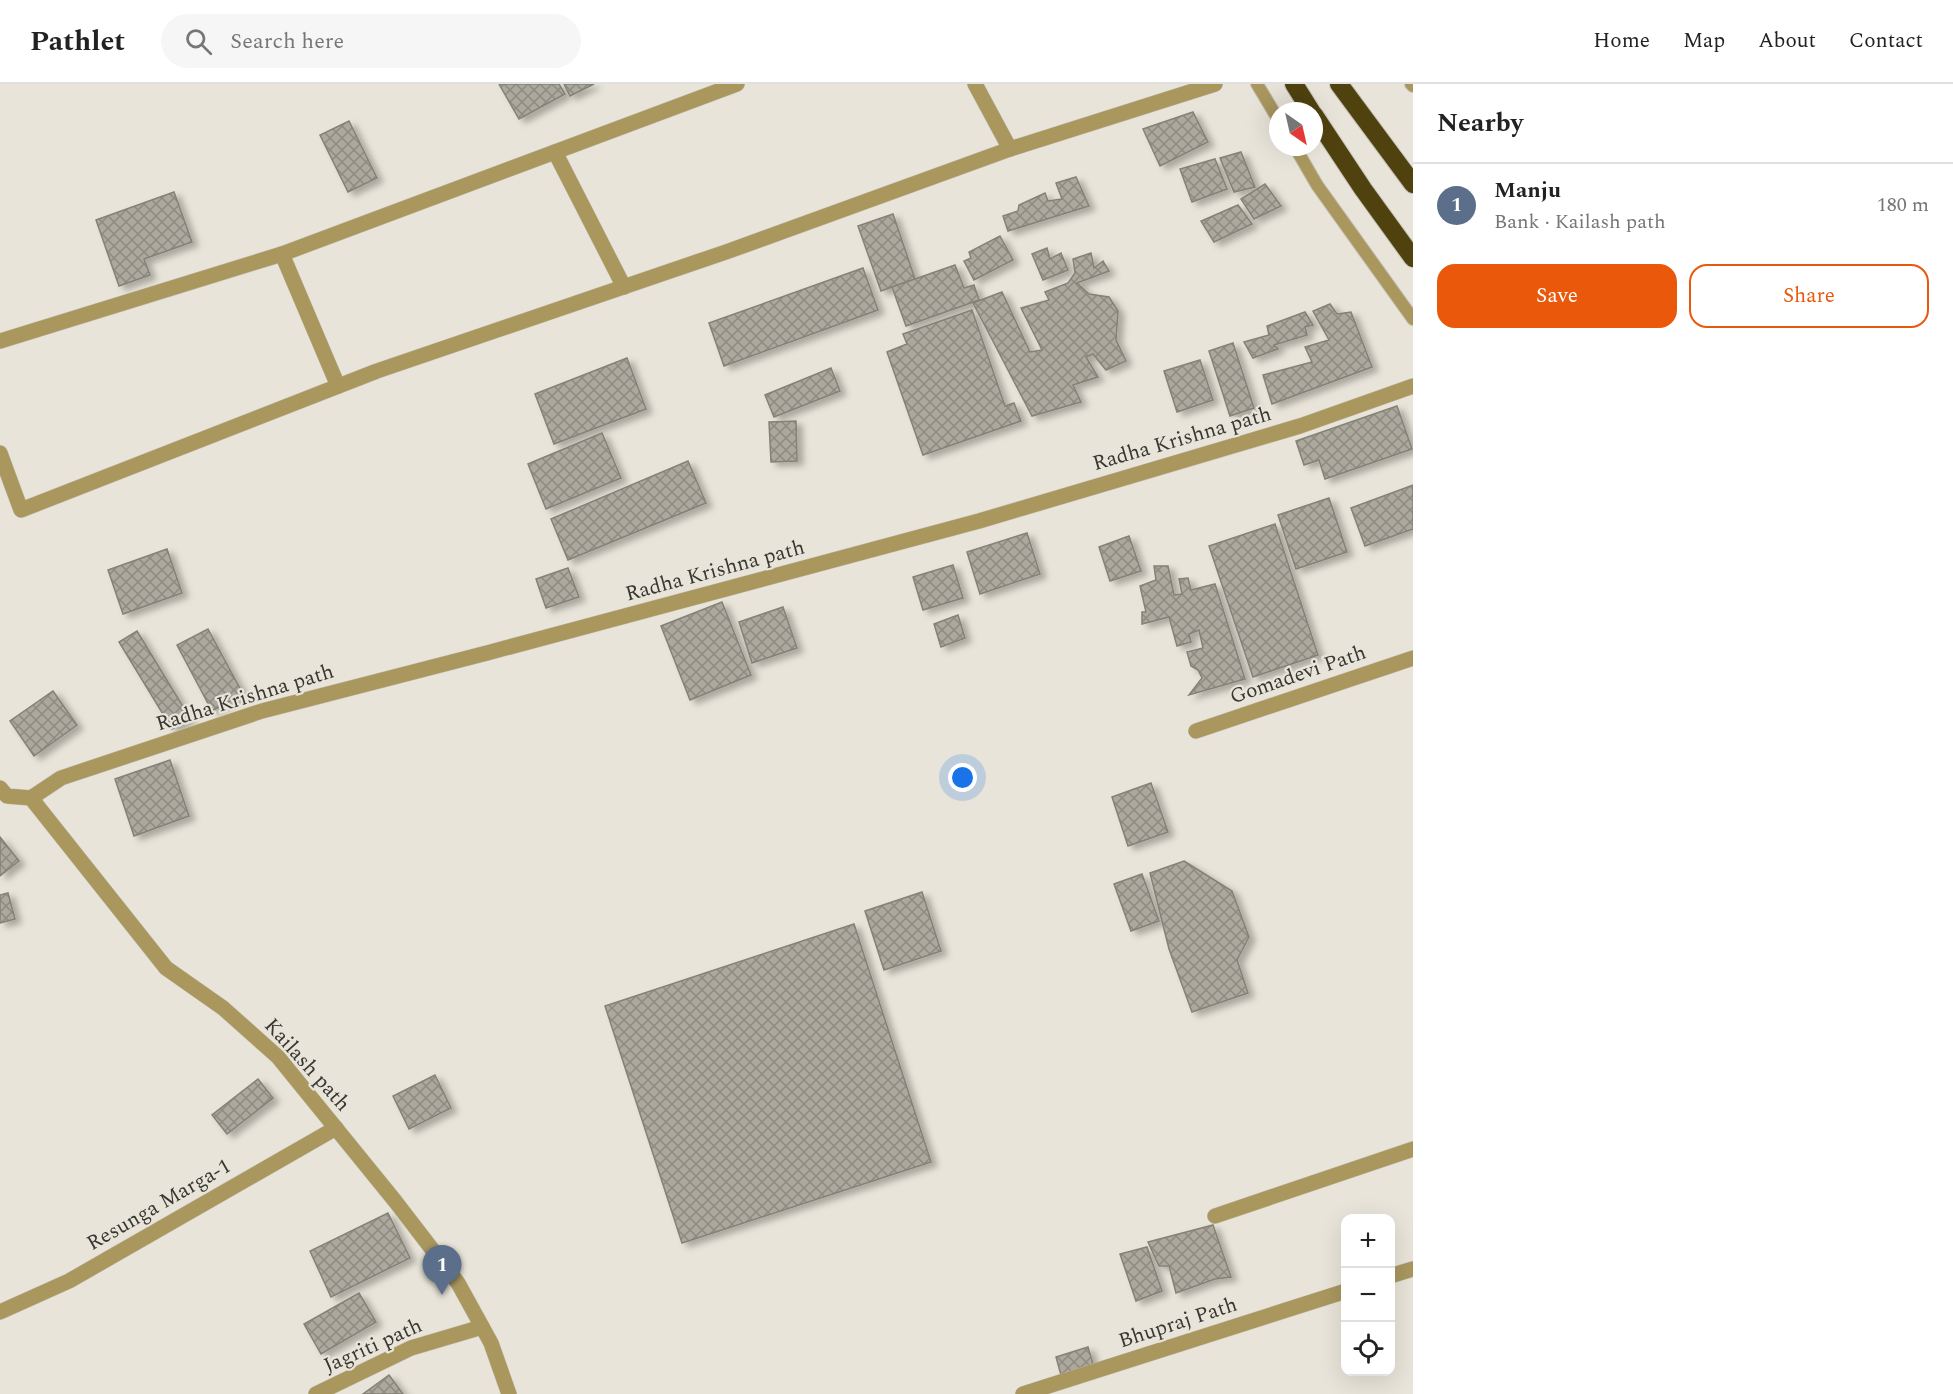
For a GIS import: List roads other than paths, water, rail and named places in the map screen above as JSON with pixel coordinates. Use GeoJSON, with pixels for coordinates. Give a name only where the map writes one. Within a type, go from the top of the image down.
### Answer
{"type":"FeatureCollection","features":[{"type":"Feature","properties":{"kind":"highway"},"geometry":{"type":"LineString","coordinates":[[1294,84],[1305,102]]}},
{"type":"Feature","properties":{"kind":"highway"},"geometry":{"type":"LineString","coordinates":[[1339,84],[1413,184]]}},
{"type":"Feature","properties":{"kind":"highway"},"geometry":{"type":"LineString","coordinates":[[1323,129],[1413,258]]}},
{"type":"Feature","properties":{"kind":"street"},"geometry":{"type":"LineString","coordinates":[[0,341],[282,254],[737,84]]}},
{"type":"Feature","properties":{"kind":"street"},"geometry":{"type":"LineString","coordinates":[[975,84],[1010,150]]}},
{"type":"Feature","properties":{"kind":"street"},"geometry":{"type":"LineString","coordinates":[[0,453],[21,510],[377,371],[726,252],[1010,150],[1215,84]]}},
{"type":"Feature","properties":{"kind":"street"},"geometry":{"type":"LineString","coordinates":[[555,152],[624,287]]}},
{"type":"Feature","properties":{"kind":"street"},"geometry":{"type":"LineString","coordinates":[[282,254],[338,386]]}},
{"type":"Feature","properties":{"kind":"street","name":"Radha Krishna path"},"geometry":{"type":"LineString","coordinates":[[31,798],[61,778],[262,711],[979,521],[1300,426],[1413,386]]}},
{"type":"Feature","properties":{"kind":"street","name":"Gomadevi Path"},"geometry":{"type":"LineString","coordinates":[[1196,731],[1413,658]]}},
{"type":"Feature","properties":{"kind":"street"},"geometry":{"type":"LineString","coordinates":[[2,795],[31,798]]}},
{"type":"Feature","properties":{"kind":"street","name":"Kailash path"},"geometry":{"type":"LineString","coordinates":[[31,798],[166,968],[224,1008],[278,1057],[336,1128],[458,1283],[491,1343],[509,1394]]}},
{"type":"Feature","properties":{"kind":"street","name":"Resunga Marga-1"},"geometry":{"type":"LineString","coordinates":[[0,1312],[69,1281],[336,1128]]}},
{"type":"Feature","properties":{"kind":"street"},"geometry":{"type":"LineString","coordinates":[[1215,1216],[1413,1149]]}},
{"type":"Feature","properties":{"kind":"street"},"geometry":{"type":"LineString","coordinates":[[1395,1274],[1413,1269]]}},
{"type":"Feature","properties":{"kind":"street","name":"Bhupraj Path"},"geometry":{"type":"LineString","coordinates":[[1023,1394],[1341,1293]]}},
{"type":"Feature","properties":{"kind":"street","name":"Jagriti path"},"geometry":{"type":"LineString","coordinates":[[316,1394],[411,1348],[482,1327]]}},
{"type":"Feature","properties":{"kind":"lane"},"geometry":{"type":"LineString","coordinates":[[1257,84],[1269,104]]}},
{"type":"Feature","properties":{"kind":"lane"},"geometry":{"type":"LineString","coordinates":[[1300,156],[1317,185],[1413,319]]}},
{"type":"Feature","properties":{"kind":"place","name":"Manju"},"geometry":{"type":"Point","coordinates":[442,1295]}}]}
